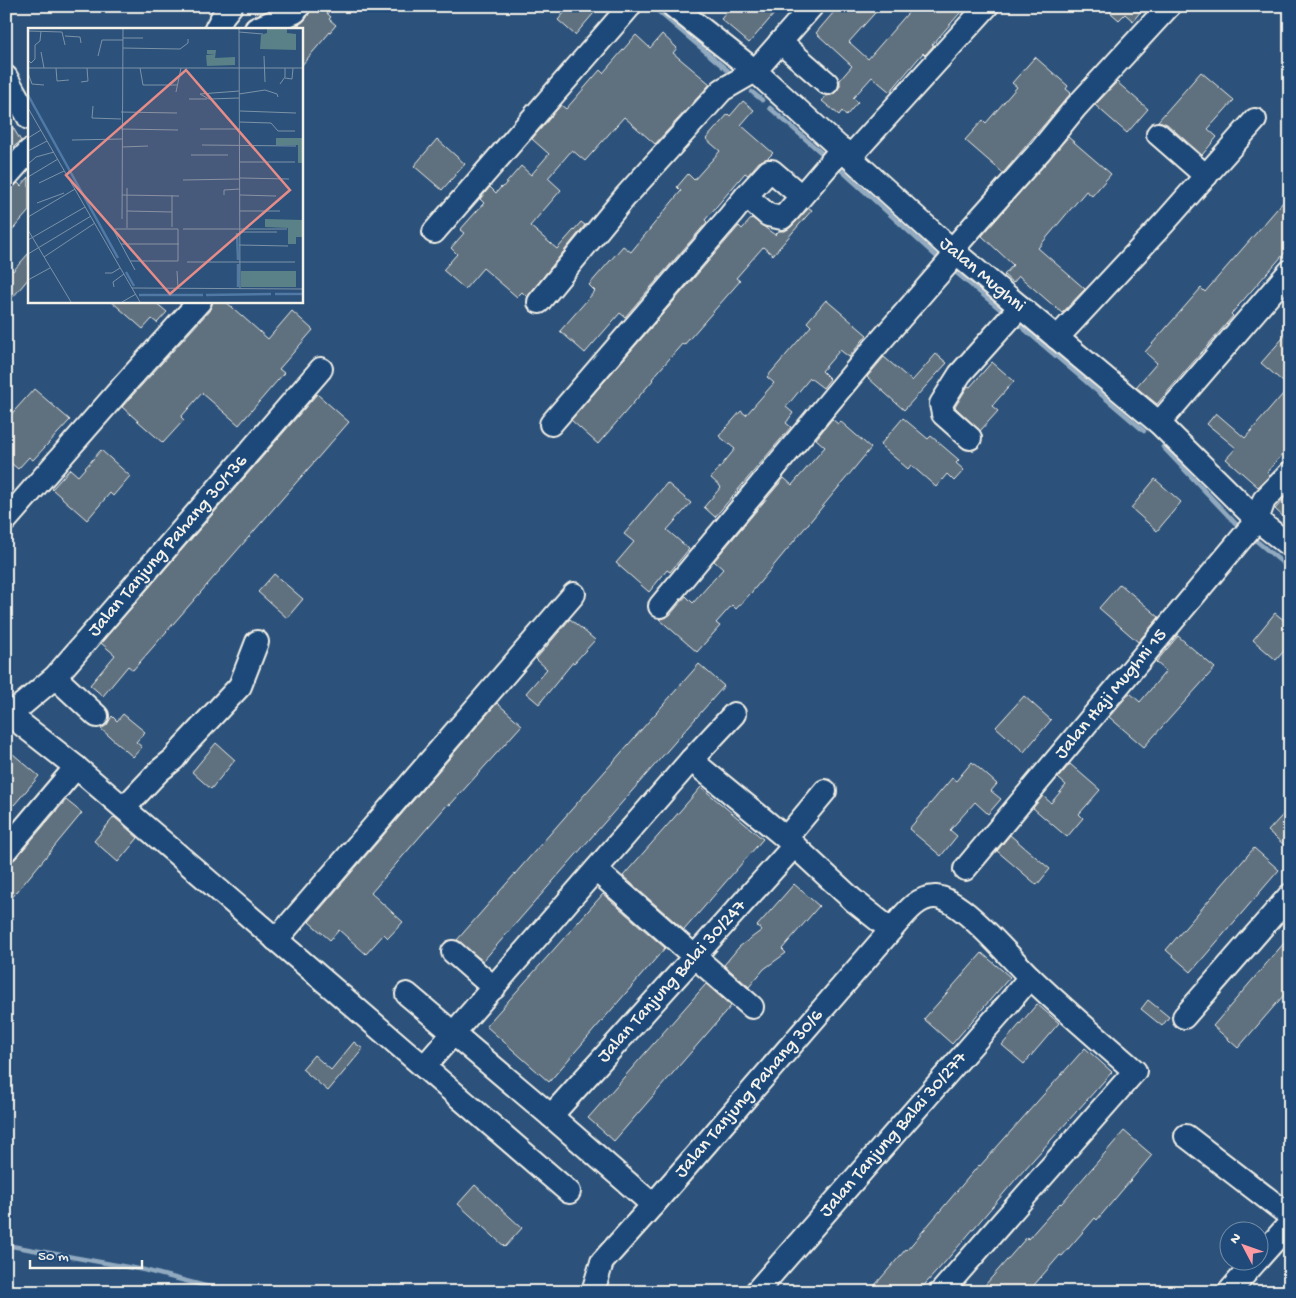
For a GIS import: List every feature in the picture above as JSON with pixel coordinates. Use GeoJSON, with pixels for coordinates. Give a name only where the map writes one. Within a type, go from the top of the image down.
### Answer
{"type":"FeatureCollection","features":[{"type":"Feature","properties":{"kind":"street"},"geometry":{"type":"LineString","coordinates":[[217,28],[231,6]]}},
{"type":"Feature","properties":{"kind":"street","name":"Jalan Mughni"},"geometry":{"type":"LineString","coordinates":[[673,6],[755,71],[1017,310],[1057,338],[1159,423],[1257,520],[1286,536]]}},
{"type":"Feature","properties":{"kind":"street"},"geometry":{"type":"LineString","coordinates":[[539,302],[625,197],[722,90],[755,71],[812,6]]}},
{"type":"Feature","properties":{"kind":"street"},"geometry":{"type":"LineString","coordinates":[[746,196],[768,215],[782,218],[801,196],[846,153],[987,6]]}},
{"type":"Feature","properties":{"kind":"street"},"geometry":{"type":"LineString","coordinates":[[660,606],[1075,108],[1169,6]]}},
{"type":"Feature","properties":{"kind":"street"},"geometry":{"type":"LineString","coordinates":[[258,28],[297,9]]}},
{"type":"Feature","properties":{"kind":"street"},"geometry":{"type":"LineString","coordinates":[[281,28],[297,9]]}},
{"type":"Feature","properties":{"kind":"street"},"geometry":{"type":"LineString","coordinates":[[434,232],[627,9]]}},
{"type":"Feature","properties":{"kind":"street"},"geometry":{"type":"LineString","coordinates":[[780,42],[827,83]]}},
{"type":"Feature","properties":{"kind":"street"},"geometry":{"type":"LineString","coordinates":[[10,90],[28,117]]}},
{"type":"Feature","properties":{"kind":"street"},"geometry":{"type":"LineString","coordinates":[[1057,338],[1103,291],[1255,120]]}},
{"type":"Feature","properties":{"kind":"street"},"geometry":{"type":"LineString","coordinates":[[1158,134],[1206,176]]}},
{"type":"Feature","properties":{"kind":"street"},"geometry":{"type":"LineString","coordinates":[[6,177],[28,152]]}},
{"type":"Feature","properties":{"kind":"street"},"geometry":{"type":"LineString","coordinates":[[551,424],[769,171],[801,196]]}},
{"type":"Feature","properties":{"kind":"street"},"geometry":{"type":"LineString","coordinates":[[1159,423],[1290,271]]}},
{"type":"Feature","properties":{"kind":"street"},"geometry":{"type":"LineString","coordinates":[[6,520],[199,302]]}},
{"type":"Feature","properties":{"kind":"street"},"geometry":{"type":"LineString","coordinates":[[970,438],[943,414],[941,404],[960,374],[1017,310]]}},
{"type":"Feature","properties":{"kind":"street","name":"Jalan Tanjung Pahang 30/136"},"geometry":{"type":"LineString","coordinates":[[8,714],[55,677],[321,369]]}},
{"type":"Feature","properties":{"kind":"street","name":"Jalan Haji Mughni 15"},"geometry":{"type":"LineString","coordinates":[[965,869],[1257,520],[1264,500],[1290,473]]}},
{"type":"Feature","properties":{"kind":"street"},"geometry":{"type":"LineString","coordinates":[[276,940],[574,594]]}},
{"type":"Feature","properties":{"kind":"street"},"geometry":{"type":"LineString","coordinates":[[124,808],[159,770],[174,759],[240,686],[258,642]]}},
{"type":"Feature","properties":{"kind":"street"},"geometry":{"type":"LineString","coordinates":[[55,677],[97,716]]}},
{"type":"Feature","properties":{"kind":"street"},"geometry":{"type":"LineString","coordinates":[[8,714],[76,767],[569,1192]]}},
{"type":"Feature","properties":{"kind":"street"},"geometry":{"type":"LineString","coordinates":[[424,1068],[691,760],[734,714]]}},
{"type":"Feature","properties":{"kind":"street"},"geometry":{"type":"LineString","coordinates":[[691,760],[790,842],[853,900],[891,930]]}},
{"type":"Feature","properties":{"kind":"street"},"geometry":{"type":"LineString","coordinates":[[6,850],[76,767]]}},
{"type":"Feature","properties":{"kind":"street","name":"Jalan Tanjung Balai 30/247"},"geometry":{"type":"LineString","coordinates":[[551,1116],[695,957],[790,842],[824,791]]}},
{"type":"Feature","properties":{"kind":"street"},"geometry":{"type":"LineString","coordinates":[[596,870],[752,1008]]}},
{"type":"Feature","properties":{"kind":"street"},"geometry":{"type":"LineString","coordinates":[[1184,1016],[1290,895]]}},
{"type":"Feature","properties":{"kind":"street","name":"Jalan Tanjung Pahang 30/6"},"geometry":{"type":"LineString","coordinates":[[595,1292],[594,1288],[602,1262],[917,902],[935,897],[964,912],[1030,977]]}},
{"type":"Feature","properties":{"kind":"street"},"geometry":{"type":"LineString","coordinates":[[453,952],[494,988]]}},
{"type":"Feature","properties":{"kind":"street"},"geometry":{"type":"LineString","coordinates":[[941,1292],[1135,1071],[1030,977]]}},
{"type":"Feature","properties":{"kind":"street","name":"Jalan Tanjung Balai 30/277"},"geometry":{"type":"LineString","coordinates":[[756,1292],[1030,977]]}},
{"type":"Feature","properties":{"kind":"street"},"geometry":{"type":"LineString","coordinates":[[407,994],[653,1205]]}},
{"type":"Feature","properties":{"kind":"street"},"geometry":{"type":"LineString","coordinates":[[1186,1136],[1290,1216]]}},
{"type":"Feature","properties":{"kind":"street"},"geometry":{"type":"LineString","coordinates":[[1268,1248],[1290,1223]]}},
{"type":"Feature","properties":{"kind":"street"},"geometry":{"type":"LineString","coordinates":[[1230,1292],[1249,1270]]}},
{"type":"Feature","properties":{"kind":"building"},"geometry":{"type":"Polygon","coordinates":[[[313,6],[319,6],[331,17],[329,19],[336,25],[302,65],[302,28],[295,28],[306,19],[313,6]]]}},
{"type":"Feature","properties":{"kind":"building"},"geometry":{"type":"Polygon","coordinates":[[[570,6],[600,6],[575,35],[558,20],[570,6]]]}},
{"type":"Feature","properties":{"kind":"building"},"geometry":{"type":"Polygon","coordinates":[[[732,6],[781,6],[749,43],[721,19],[732,6]]]}},
{"type":"Feature","properties":{"kind":"building"},"geometry":{"type":"Polygon","coordinates":[[[839,6],[881,6],[849,42],[868,59],[914,6],[966,6],[932,45],[934,45],[925,55],[923,53],[890,92],[872,77],[853,98],[858,102],[846,116],[842,111],[839,115],[822,101],[826,96],[832,95],[837,91],[840,86],[840,80],[852,66],[816,33],[839,6]]]}},
{"type":"Feature","properties":{"kind":"building"},"geometry":{"type":"Polygon","coordinates":[[[1103,6],[1145,6],[1133,21],[1125,14],[1119,20],[1103,6]]]}},
{"type":"Feature","properties":{"kind":"building"},"geometry":{"type":"Polygon","coordinates":[[[662,34],[677,48],[673,53],[710,84],[655,144],[624,117],[585,161],[572,150],[548,178],[561,190],[530,226],[557,249],[581,222],[585,225],[527,297],[522,292],[517,297],[483,268],[465,289],[443,270],[457,254],[451,248],[464,233],[460,230],[484,203],[480,199],[490,187],[496,193],[521,166],[531,175],[549,154],[532,139],[561,105],[566,109],[600,70],[603,73],[636,35],[650,48],[662,34]]]}},
{"type":"Feature","properties":{"kind":"building"},"geometry":{"type":"Polygon","coordinates":[[[1035,57],[1068,86],[1066,89],[1071,93],[1003,173],[965,140],[983,120],[986,123],[1017,87],[1012,83],[1035,57]]]}},
{"type":"Feature","properties":{"kind":"building"},"geometry":{"type":"Polygon","coordinates":[[[1201,72],[1234,100],[1208,129],[1217,137],[1202,155],[1167,124],[1158,121],[1201,72]]]}},
{"type":"Feature","properties":{"kind":"building"},"geometry":{"type":"Polygon","coordinates":[[[1117,82],[1148,109],[1127,133],[1095,105],[1117,82]]]}},
{"type":"Feature","properties":{"kind":"building"},"geometry":{"type":"Polygon","coordinates":[[[743,101],[754,110],[741,125],[773,153],[768,158],[759,162],[748,175],[745,173],[705,220],[707,222],[625,317],[620,313],[585,353],[560,331],[595,291],[589,285],[623,246],[631,252],[681,191],[677,187],[688,174],[694,180],[720,151],[706,139],[728,114],[730,116],[743,101]]]}},
{"type":"Feature","properties":{"kind":"building"},"geometry":{"type":"Polygon","coordinates":[[[6,116],[21,141],[6,153],[6,116]]]}},
{"type":"Feature","properties":{"kind":"building"},"geometry":{"type":"Polygon","coordinates":[[[1068,137],[1111,174],[1092,196],[1086,191],[1038,248],[1085,289],[1062,313],[1019,276],[1013,283],[1004,275],[1013,265],[982,236],[1068,137]]]}},
{"type":"Feature","properties":{"kind":"building"},"geometry":{"type":"Polygon","coordinates":[[[437,139],[465,164],[442,190],[414,166],[437,139]]]}},
{"type":"Feature","properties":{"kind":"building"},"geometry":{"type":"Polygon","coordinates":[[[28,178],[28,212],[6,237],[6,190],[11,189],[18,183],[21,186],[28,178]]]}},
{"type":"Feature","properties":{"kind":"building"},"geometry":{"type":"Polygon","coordinates":[[[1290,194],[1290,247],[1231,314],[1233,316],[1157,404],[1136,387],[1157,363],[1145,352],[1201,288],[1205,292],[1290,194]]]}},
{"type":"Feature","properties":{"kind":"building"},"geometry":{"type":"Polygon","coordinates":[[[809,208],[812,210],[773,255],[763,247],[736,278],[740,281],[684,345],[682,344],[598,444],[571,420],[739,226],[742,229],[752,218],[775,235],[779,231],[785,231],[791,227],[809,208]]]}},
{"type":"Feature","properties":{"kind":"building"},"geometry":{"type":"Polygon","coordinates":[[[28,254],[28,279],[13,297],[6,292],[6,265],[13,271],[28,254]]]}},
{"type":"Feature","properties":{"kind":"building"},"geometry":{"type":"Polygon","coordinates":[[[826,300],[867,335],[849,357],[840,350],[822,371],[830,379],[823,388],[810,378],[786,407],[793,413],[786,423],[791,427],[715,517],[704,507],[721,487],[711,478],[735,449],[719,436],[741,411],[746,415],[774,383],[767,377],[811,326],[807,322],[826,300]]]}},
{"type":"Feature","properties":{"kind":"building"},"geometry":{"type":"Polygon","coordinates":[[[112,302],[155,302],[167,312],[157,323],[152,319],[143,329],[112,302]]]}},
{"type":"Feature","properties":{"kind":"building"},"geometry":{"type":"Polygon","coordinates":[[[213,302],[226,302],[268,339],[292,311],[313,330],[279,369],[284,373],[239,425],[202,393],[181,417],[184,420],[163,443],[122,407],[210,310],[213,302]]]}},
{"type":"Feature","properties":{"kind":"building"},"geometry":{"type":"Polygon","coordinates":[[[1290,330],[1290,446],[1267,472],[1270,475],[1258,487],[1226,459],[1236,448],[1207,424],[1216,413],[1245,438],[1289,387],[1261,363],[1290,330]]]}},
{"type":"Feature","properties":{"kind":"building"},"geometry":{"type":"Polygon","coordinates":[[[936,354],[947,363],[904,410],[867,377],[884,357],[912,381],[936,354]]]}},
{"type":"Feature","properties":{"kind":"building"},"geometry":{"type":"Polygon","coordinates":[[[992,362],[1014,381],[992,406],[998,411],[980,431],[955,407],[968,386],[970,387],[992,362]]]}},
{"type":"Feature","properties":{"kind":"building"},"geometry":{"type":"Polygon","coordinates":[[[34,389],[70,420],[33,460],[29,457],[18,469],[6,459],[6,420],[34,389]]]}},
{"type":"Feature","properties":{"kind":"building"},"geometry":{"type":"Polygon","coordinates":[[[317,394],[349,422],[133,670],[128,666],[103,696],[90,685],[115,655],[101,643],[317,394]]]}},
{"type":"Feature","properties":{"kind":"building"},"geometry":{"type":"Polygon","coordinates":[[[903,418],[928,439],[931,436],[959,460],[956,463],[964,470],[954,481],[947,474],[936,487],[911,465],[908,469],[880,445],[903,418]]]}},
{"type":"Feature","properties":{"kind":"building"},"geometry":{"type":"Polygon","coordinates":[[[832,419],[838,424],[840,421],[871,448],[751,593],[736,609],[732,605],[716,623],[720,626],[697,652],[659,619],[670,615],[686,596],[693,603],[723,569],[714,561],[784,478],[792,485],[825,447],[816,439],[832,419]]]}},
{"type":"Feature","properties":{"kind":"building"},"geometry":{"type":"Polygon","coordinates":[[[101,450],[130,476],[113,496],[110,493],[87,520],[52,489],[70,469],[78,476],[101,450]]]}},
{"type":"Feature","properties":{"kind":"building"},"geometry":{"type":"Polygon","coordinates":[[[1155,479],[1181,502],[1157,531],[1131,508],[1155,479]]]}},
{"type":"Feature","properties":{"kind":"building"},"geometry":{"type":"Polygon","coordinates":[[[667,483],[691,503],[667,530],[689,549],[670,572],[667,570],[649,592],[616,563],[634,542],[624,534],[667,483]]]}},
{"type":"Feature","properties":{"kind":"building"},"geometry":{"type":"Polygon","coordinates":[[[1290,492],[1290,523],[1275,509],[1290,492]]]}},
{"type":"Feature","properties":{"kind":"building"},"geometry":{"type":"Polygon","coordinates":[[[274,574],[303,599],[287,618],[258,592],[274,574]]]}},
{"type":"Feature","properties":{"kind":"building"},"geometry":{"type":"Polygon","coordinates":[[[1120,584],[1159,617],[1138,642],[1099,608],[1120,584]]]}},
{"type":"Feature","properties":{"kind":"building"},"geometry":{"type":"Polygon","coordinates":[[[1275,613],[1290,625],[1290,644],[1276,660],[1253,640],[1275,613]]]}},
{"type":"Feature","properties":{"kind":"building"},"geometry":{"type":"Polygon","coordinates":[[[570,619],[595,640],[573,662],[539,704],[526,693],[547,669],[536,659],[570,619]]]}},
{"type":"Feature","properties":{"kind":"building"},"geometry":{"type":"Polygon","coordinates":[[[1178,636],[1215,668],[1144,747],[1109,717],[1130,693],[1140,702],[1166,671],[1156,662],[1178,636]]]}},
{"type":"Feature","properties":{"kind":"building"},"geometry":{"type":"Polygon","coordinates":[[[699,664],[724,686],[483,961],[457,940],[699,664]]]}},
{"type":"Feature","properties":{"kind":"building"},"geometry":{"type":"Polygon","coordinates":[[[1024,696],[1051,720],[1024,752],[996,727],[1024,696]]]}},
{"type":"Feature","properties":{"kind":"building"},"geometry":{"type":"Polygon","coordinates":[[[497,703],[522,725],[450,805],[448,804],[371,893],[403,922],[388,938],[384,934],[366,954],[339,930],[330,940],[309,922],[497,703]]]}},
{"type":"Feature","properties":{"kind":"building"},"geometry":{"type":"Polygon","coordinates":[[[123,714],[145,732],[136,742],[142,747],[133,757],[101,729],[107,725],[112,716],[117,721],[123,714]]]}},
{"type":"Feature","properties":{"kind":"building"},"geometry":{"type":"Polygon","coordinates":[[[216,743],[235,760],[211,789],[192,772],[216,743]]]}},
{"type":"Feature","properties":{"kind":"building"},"geometry":{"type":"Polygon","coordinates":[[[13,754],[39,776],[14,805],[6,799],[6,762],[13,754]]]}},
{"type":"Feature","properties":{"kind":"building"},"geometry":{"type":"Polygon","coordinates":[[[972,762],[997,784],[991,791],[1001,799],[988,814],[975,802],[950,830],[957,836],[941,856],[909,829],[952,778],[956,781],[972,762]]]}},
{"type":"Feature","properties":{"kind":"building"},"geometry":{"type":"Polygon","coordinates":[[[1070,764],[1100,790],[1079,814],[1083,818],[1067,837],[1033,808],[1043,796],[1051,803],[1066,785],[1058,778],[1070,764]]]}},
{"type":"Feature","properties":{"kind":"building"},"geometry":{"type":"Polygon","coordinates":[[[701,787],[763,839],[684,930],[623,876],[701,787]]]}},
{"type":"Feature","properties":{"kind":"building"},"geometry":{"type":"Polygon","coordinates":[[[66,800],[82,813],[6,905],[6,865],[16,858],[66,800]]]}},
{"type":"Feature","properties":{"kind":"building"},"geometry":{"type":"Polygon","coordinates":[[[1290,807],[1290,850],[1268,831],[1290,807]]]}},
{"type":"Feature","properties":{"kind":"building"},"geometry":{"type":"Polygon","coordinates":[[[114,817],[138,838],[118,862],[94,841],[114,817]]]}},
{"type":"Feature","properties":{"kind":"building"},"geometry":{"type":"Polygon","coordinates":[[[1010,835],[1050,869],[1037,885],[997,851],[1010,835]]]}},
{"type":"Feature","properties":{"kind":"building"},"geometry":{"type":"Polygon","coordinates":[[[1254,848],[1279,870],[1191,972],[1166,950],[1254,848]]]}},
{"type":"Feature","properties":{"kind":"building"},"geometry":{"type":"Polygon","coordinates":[[[794,884],[819,906],[782,949],[786,953],[764,969],[749,987],[724,965],[739,947],[762,930],[757,926],[794,884]]]}},
{"type":"Feature","properties":{"kind":"building"},"geometry":{"type":"Polygon","coordinates":[[[603,894],[665,948],[549,1082],[486,1026],[603,894]]]}},
{"type":"Feature","properties":{"kind":"building"},"geometry":{"type":"Polygon","coordinates":[[[1290,936],[1290,988],[1238,1048],[1213,1026],[1290,936]]]}},
{"type":"Feature","properties":{"kind":"building"},"geometry":{"type":"Polygon","coordinates":[[[982,953],[1010,977],[952,1044],[924,1019],[982,953]]]}},
{"type":"Feature","properties":{"kind":"building"},"geometry":{"type":"Polygon","coordinates":[[[706,984],[731,1006],[614,1141],[588,1118],[706,984]]]}},
{"type":"Feature","properties":{"kind":"building"},"geometry":{"type":"Polygon","coordinates":[[[1148,1000],[1169,1017],[1162,1026],[1141,1009],[1148,1000]]]}},
{"type":"Feature","properties":{"kind":"building"},"geometry":{"type":"Polygon","coordinates":[[[1037,1004],[1059,1023],[1024,1064],[1002,1045],[1037,1004]]]}},
{"type":"Feature","properties":{"kind":"building"},"geometry":{"type":"Polygon","coordinates":[[[354,1042],[363,1049],[328,1091],[302,1069],[314,1055],[331,1070],[354,1042]]]}},
{"type":"Feature","properties":{"kind":"building"},"geometry":{"type":"Polygon","coordinates":[[[1085,1048],[1112,1072],[945,1262],[918,1292],[869,1292],[979,1165],[1085,1048]]]}},
{"type":"Feature","properties":{"kind":"building"},"geometry":{"type":"Polygon","coordinates":[[[1124,1131],[1152,1155],[1097,1220],[1095,1218],[1028,1292],[979,1292],[1027,1237],[1028,1239],[1061,1204],[1124,1131]]]}},
{"type":"Feature","properties":{"kind":"building"},"geometry":{"type":"Polygon","coordinates":[[[475,1185],[522,1228],[505,1247],[458,1204],[475,1185]]]}},
{"type":"Feature","properties":{"kind":"waterway"},"geometry":{"type":"LineString","coordinates":[[652,6],[733,75]]}},
{"type":"Feature","properties":{"kind":"waterway"},"geometry":{"type":"LineString","coordinates":[[752,92],[762,100]]}},
{"type":"Feature","properties":{"kind":"waterway"},"geometry":{"type":"LineString","coordinates":[[770,108],[825,156]]}},
{"type":"Feature","properties":{"kind":"waterway"},"geometry":{"type":"LineString","coordinates":[[841,170],[936,256]]}},
{"type":"Feature","properties":{"kind":"waterway"},"geometry":{"type":"LineString","coordinates":[[953,270],[1006,314]]}},
{"type":"Feature","properties":{"kind":"waterway"},"geometry":{"type":"LineString","coordinates":[[1016,322],[1144,431]]}},
{"type":"Feature","properties":{"kind":"waterway"},"geometry":{"type":"LineString","coordinates":[[1163,447],[1239,527]]}},
{"type":"Feature","properties":{"kind":"waterway"},"geometry":{"type":"LineString","coordinates":[[1253,538],[1290,569]]}},
{"type":"Feature","properties":{"kind":"waterway"},"geometry":{"type":"LineString","coordinates":[[6,1245],[144,1270],[228,1292]]}}]}
